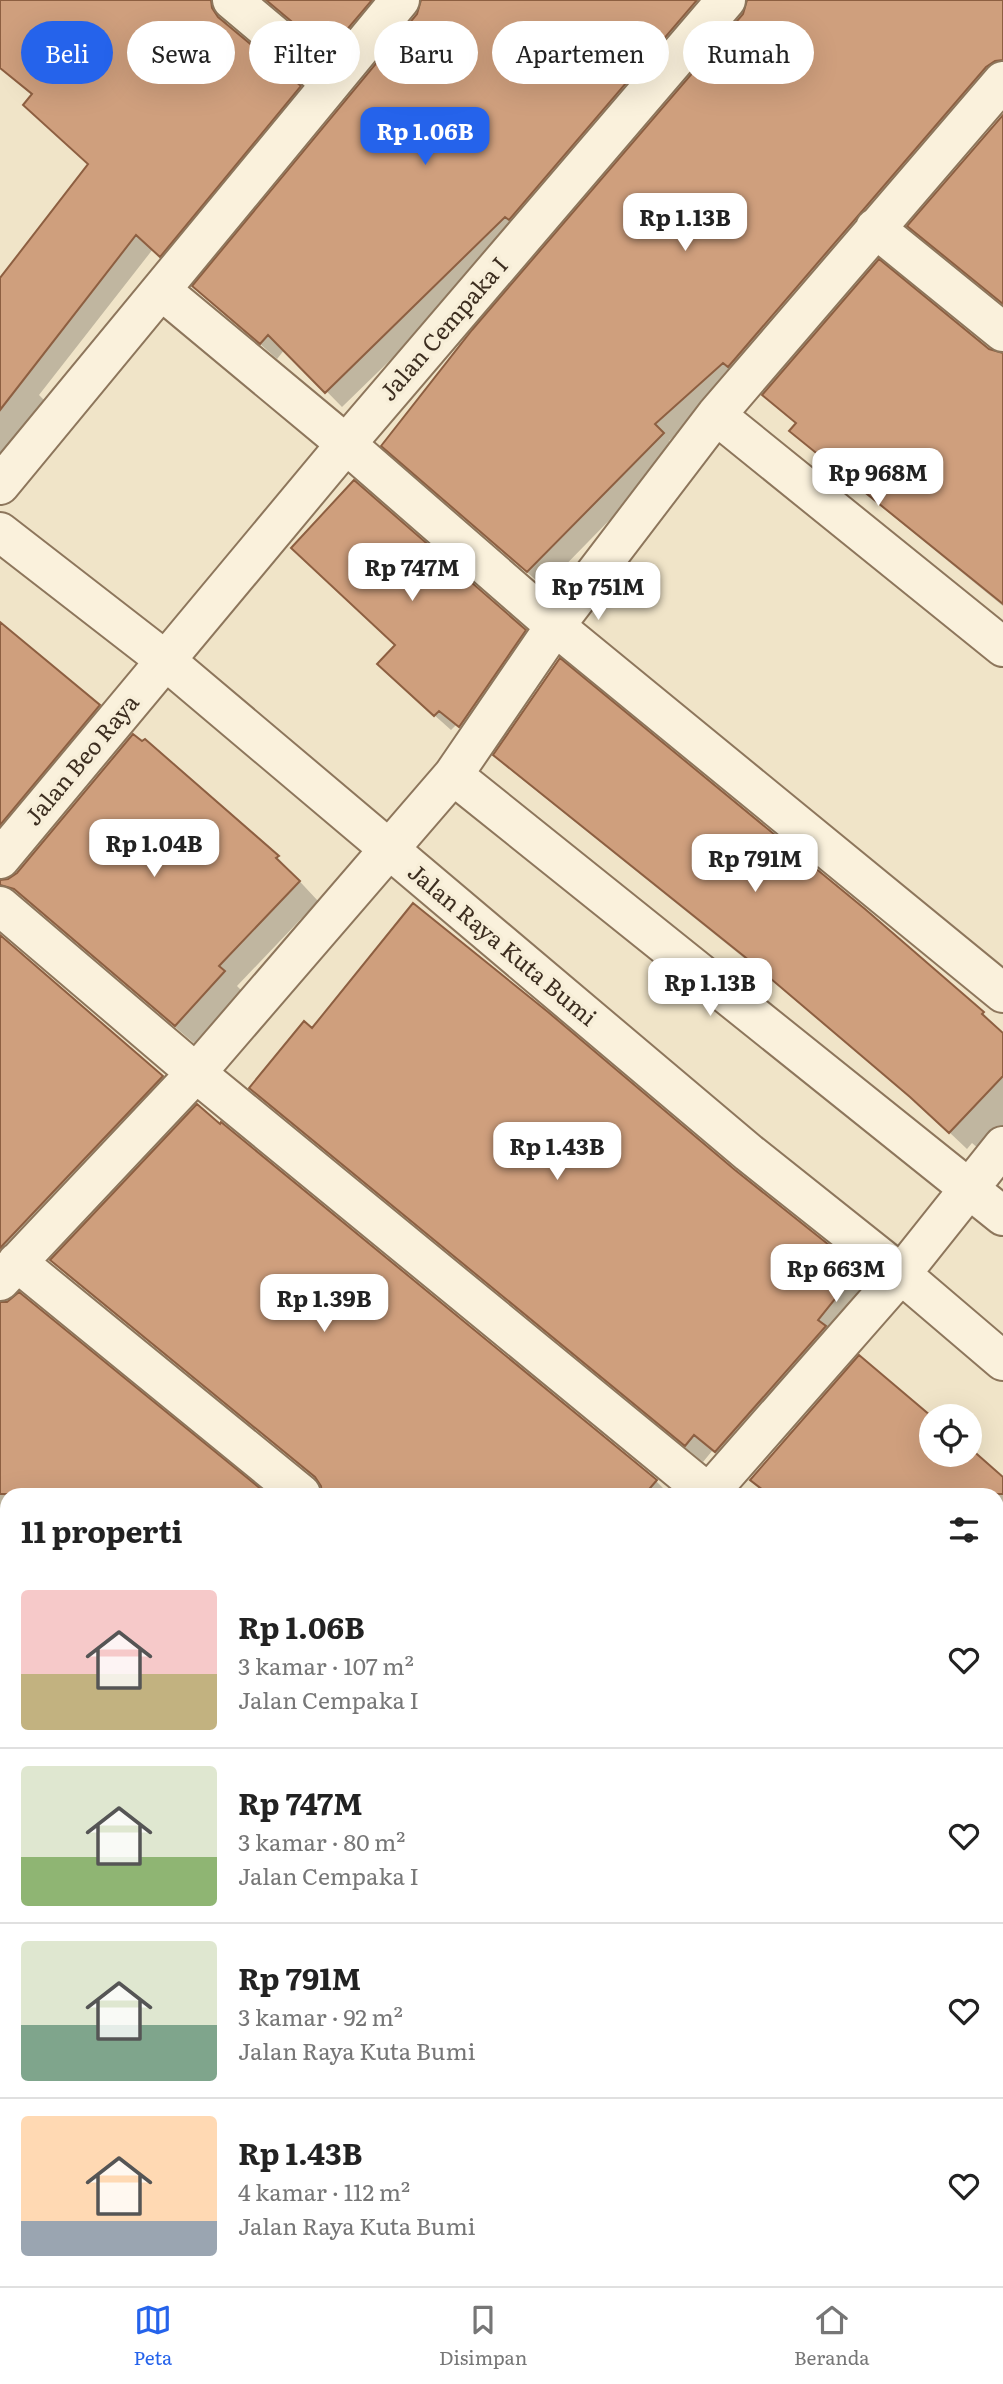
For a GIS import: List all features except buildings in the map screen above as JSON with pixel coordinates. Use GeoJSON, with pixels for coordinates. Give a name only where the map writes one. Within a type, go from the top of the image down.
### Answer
{"type":"FeatureCollection","features":[{"type":"Feature","properties":{"kind":"street"},"geometry":{"type":"LineString","coordinates":[[232,0],[257,21]]}},
{"type":"Feature","properties":{"kind":"street"},"geometry":{"type":"LineString","coordinates":[[360,48],[400,0]]}},
{"type":"Feature","properties":{"kind":"street","name":"Jalan Cempaka I"},"geometry":{"type":"LineString","coordinates":[[165,660],[726,0]]}},
{"type":"Feature","properties":{"kind":"street"},"geometry":{"type":"LineString","coordinates":[[293,1488],[8,1272],[196,1073],[453,775],[555,626],[716,415],[1003,81]]}},
{"type":"Feature","properties":{"kind":"street"},"geometry":{"type":"LineString","coordinates":[[0,485],[330,84]]}},
{"type":"Feature","properties":{"kind":"street"},"geometry":{"type":"LineString","coordinates":[[875,228],[1003,332]]}},
{"type":"Feature","properties":{"kind":"street"},"geometry":{"type":"LineString","coordinates":[[160,290],[346,444],[555,626],[1003,993]]}},
{"type":"Feature","properties":{"kind":"street"},"geometry":{"type":"LineString","coordinates":[[716,415],[1003,647]]}},
{"type":"Feature","properties":{"kind":"street","name":"Jalan Raya Kuta Bumi"},"geometry":{"type":"LineString","coordinates":[[0,532],[165,660],[749,1153],[901,1274],[1003,1360]]}},
{"type":"Feature","properties":{"kind":"street","name":"Jalan Beo Raya"},"geometry":{"type":"LineString","coordinates":[[0,859],[165,660]]}},
{"type":"Feature","properties":{"kind":"street"},"geometry":{"type":"LineString","coordinates":[[453,775],[1003,1216]]}},
{"type":"Feature","properties":{"kind":"street"},"geometry":{"type":"LineString","coordinates":[[0,906],[196,1073],[701,1488]]}},
{"type":"Feature","properties":{"kind":"street"},"geometry":{"type":"LineString","coordinates":[[713,1488],[901,1274],[1003,1146]]}}]}
